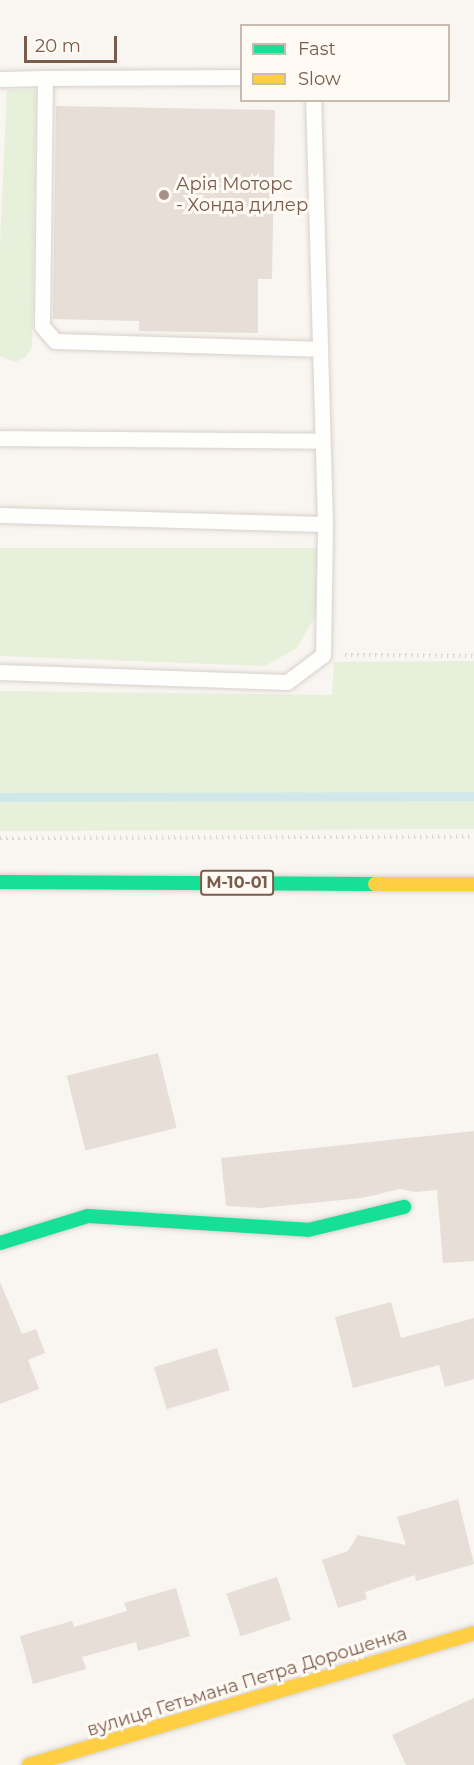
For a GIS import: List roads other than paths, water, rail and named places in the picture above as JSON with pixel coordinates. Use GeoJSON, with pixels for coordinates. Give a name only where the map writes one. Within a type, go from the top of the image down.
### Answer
{"type":"FeatureCollection","features":[{"type":"Feature","properties":{"kind":"main road","name":"М-10-01"},"geometry":{"type":"LineString","coordinates":[[0,882],[474,884]]}},
{"type":"Feature","properties":{"kind":"main road"},"geometry":{"type":"LineString","coordinates":[[0,1244],[88,1216],[308,1230],[405,1207]]}},
{"type":"Feature","properties":{"kind":"main road","name":"вулиця Гетьмана Петра Дорошенка"},"geometry":{"type":"LineString","coordinates":[[29,1765],[474,1633]]}},
{"type":"Feature","properties":{"kind":"lane"},"geometry":{"type":"LineString","coordinates":[[0,79],[240,77]]}},
{"type":"Feature","properties":{"kind":"lane"},"geometry":{"type":"LineString","coordinates":[[45,78],[42,326],[55,341],[317,349]]}},
{"type":"Feature","properties":{"kind":"lane"},"geometry":{"type":"LineString","coordinates":[[0,672],[287,682],[323,655],[325,524],[317,349],[313,102]]}},
{"type":"Feature","properties":{"kind":"lane"},"geometry":{"type":"LineString","coordinates":[[0,438],[321,441]]}},
{"type":"Feature","properties":{"kind":"lane"},"geometry":{"type":"LineString","coordinates":[[0,515],[325,524]]}},
{"type":"Feature","properties":{"kind":"waterway"},"geometry":{"type":"LineString","coordinates":[[0,797],[474,796]]}},
{"type":"Feature","properties":{"kind":"place","name":"Арія Моторс - Хонда дилер"},"geometry":{"type":"Point","coordinates":[164,195]}}]}
